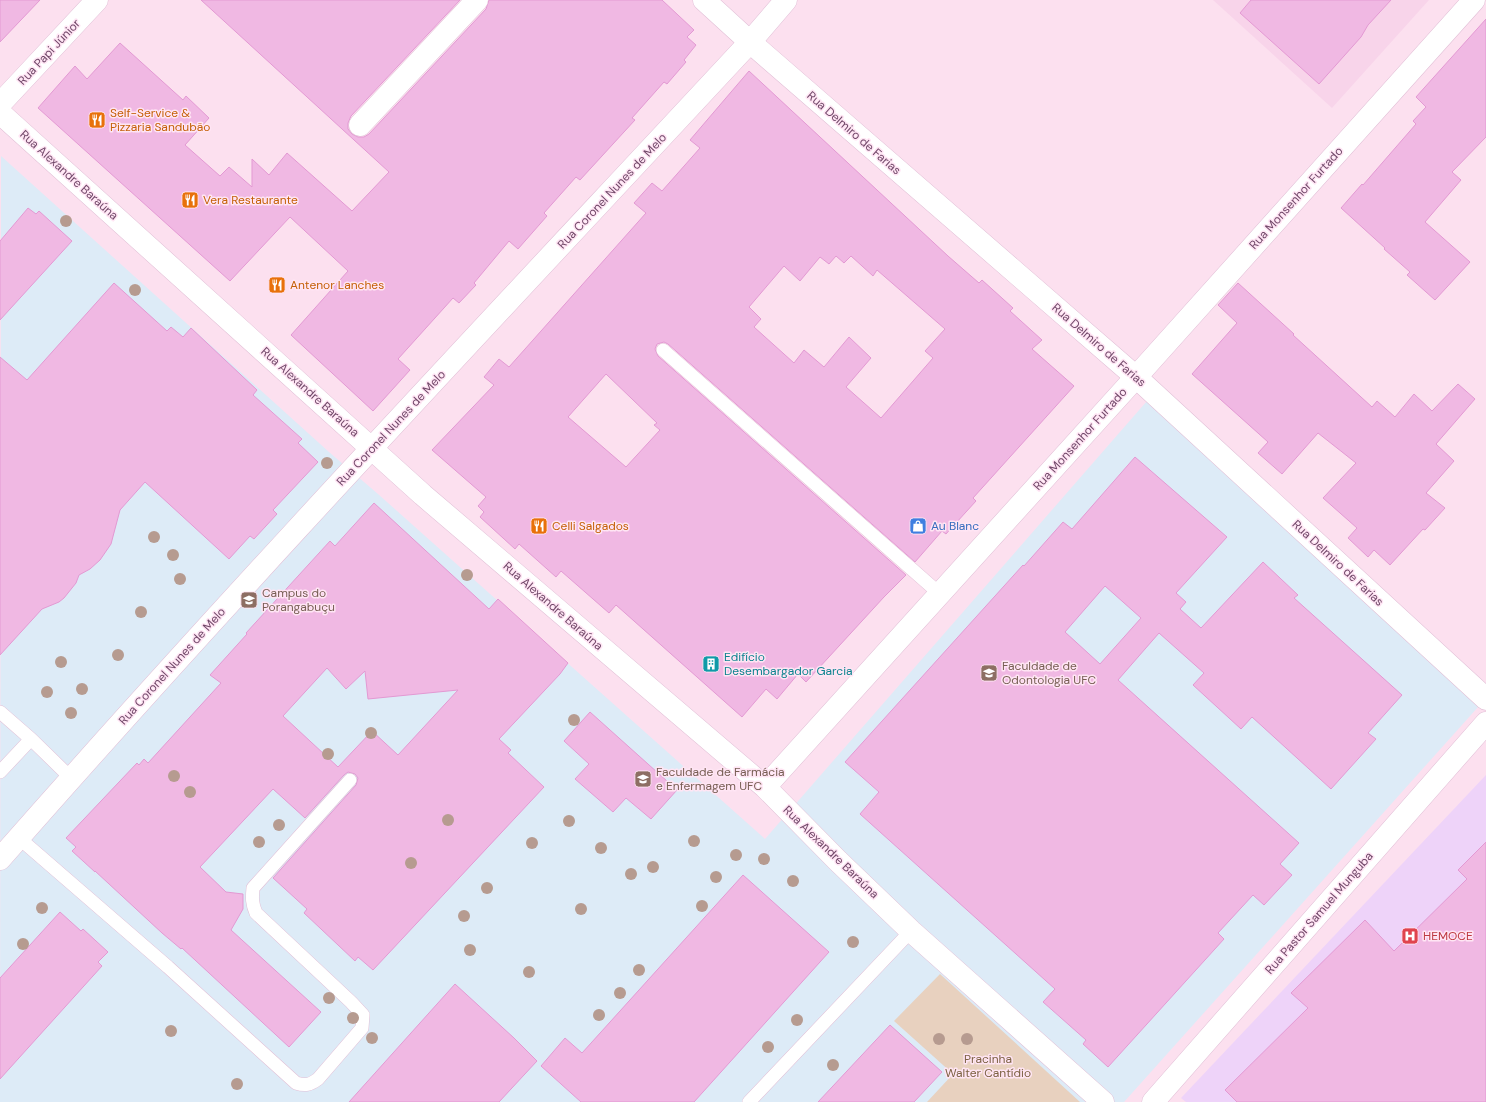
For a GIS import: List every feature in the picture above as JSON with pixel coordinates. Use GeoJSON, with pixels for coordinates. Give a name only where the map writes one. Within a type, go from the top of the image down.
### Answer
{"type":"FeatureCollection","features":[{"type":"Feature","properties":{"kind":"street","name":"Rua Papi Júnior"},"geometry":{"type":"LineString","coordinates":[[0,104],[97,0]]}},
{"type":"Feature","properties":{"kind":"street"},"geometry":{"type":"LineString","coordinates":[[360,125],[477,0]]}},
{"type":"Feature","properties":{"kind":"street","name":"Rua Delmiro de Farias"},"geometry":{"type":"LineString","coordinates":[[704,0],[750,42],[1136,377],[1486,699]]}},
{"type":"Feature","properties":{"kind":"street","name":"Rua Coronel Nunes de Melo"},"geometry":{"type":"LineString","coordinates":[[0,859],[232,600],[750,42],[786,0]]}},
{"type":"Feature","properties":{"kind":"street","name":"Rua Monsenhor Furtado"},"geometry":{"type":"LineString","coordinates":[[765,787],[1136,377],[1474,0]]}},
{"type":"Feature","properties":{"kind":"street","name":"Rua Alexandre Baraúna"},"geometry":{"type":"LineString","coordinates":[[0,113],[429,500],[765,787],[838,861],[912,931],[1102,1102]]}},
{"type":"Feature","properties":{"kind":"street","name":"Rua Pastor Samuel Munguba"},"geometry":{"type":"LineString","coordinates":[[1153,1102],[1486,723]]}},
{"type":"Feature","properties":{"kind":"lane"},"geometry":{"type":"LineString","coordinates":[[663,350],[940,594]]}},
{"type":"Feature","properties":{"kind":"lane"},"geometry":{"type":"LineString","coordinates":[[0,712],[31,739],[71,778]]}},
{"type":"Feature","properties":{"kind":"lane"},"geometry":{"type":"LineString","coordinates":[[0,772],[31,739]]}},
{"type":"Feature","properties":{"kind":"lane"},"geometry":{"type":"LineString","coordinates":[[19,838],[168,967],[296,1083],[311,1085],[318,1079],[362,1028],[363,1015],[256,913],[253,907],[252,894],[253,888],[350,780]]}},
{"type":"Feature","properties":{"kind":"lane"},"geometry":{"type":"LineString","coordinates":[[749,1102],[912,931]]}},
{"type":"Feature","properties":{"kind":"shaded area"},"geometry":{"type":"Polygon","coordinates":[[[1213,0],[1429,0],[1332,108],[1213,0]]]}},
{"type":"Feature","properties":{"kind":"shaded area","name":"Campus do Porangabuçu"},"geometry":{"type":"Polygon","coordinates":[[[1,156],[329,452],[765,839],[1147,401],[1479,706],[1124,1102],[0,1102],[1,156]]]}},
{"type":"Feature","properties":{"kind":"shaded area","name":"HEMOCE"},"geometry":{"type":"Polygon","coordinates":[[[1486,775],[1486,1102],[1186,1102],[1181,1098],[1486,775]]]}},
{"type":"Feature","properties":{"kind":"green space","name":"Pracinha Walter Cantídio"},"geometry":{"type":"Polygon","coordinates":[[[940,974],[1080,1102],[927,1102],[953,1074],[894,1021],[940,974]]]}},
{"type":"Feature","properties":{"kind":"building"},"geometry":{"type":"Polygon","coordinates":[[[0,0],[40,0],[0,42],[0,0]]]}},
{"type":"Feature","properties":{"kind":"building"},"geometry":{"type":"Polygon","coordinates":[[[201,0],[460,0],[351,116],[348,123],[348,129],[352,134],[358,137],[364,137],[369,134],[486,9],[489,0],[662,0],[694,30],[687,37],[696,45],[684,60],[686,62],[667,84],[664,82],[632,118],[635,120],[580,180],[576,177],[544,213],[547,216],[518,249],[509,241],[474,283],[476,285],[459,303],[453,298],[398,359],[410,370],[373,411],[291,335],[348,271],[290,217],[230,281],[38,108],[75,66],[87,79],[120,43],[183,100],[186,96],[209,118],[185,145],[220,176],[229,167],[252,187],[252,159],[269,175],[287,153],[352,211],[389,172],[201,0]]]}},
{"type":"Feature","properties":{"kind":"building"},"geometry":{"type":"Polygon","coordinates":[[[1251,0],[1391,0],[1368,25],[1361,37],[1319,84],[1240,13],[1251,0]]]}},
{"type":"Feature","properties":{"kind":"building"},"geometry":{"type":"Polygon","coordinates":[[[1486,19],[1486,137],[1452,172],[1461,180],[1425,222],[1470,262],[1435,300],[1407,275],[1410,272],[1341,208],[1416,124],[1413,121],[1426,107],[1416,97],[1486,19]]]}},
{"type":"Feature","properties":{"kind":"building"},"geometry":{"type":"Polygon","coordinates":[[[749,71],[948,256],[979,283],[982,280],[1013,308],[1010,311],[1042,340],[1032,349],[1074,386],[973,498],[976,501],[946,534],[942,531],[915,562],[668,344],[664,342],[657,344],[655,349],[658,356],[906,575],[806,682],[798,674],[777,699],[766,689],[742,717],[616,605],[609,613],[561,571],[556,577],[519,544],[515,549],[480,517],[484,512],[478,506],[486,497],[432,450],[494,385],[484,377],[499,359],[509,367],[646,213],[634,203],[652,183],[662,191],[700,148],[690,140],[749,71]],[[836,256],[829,264],[820,257],[800,281],[784,266],[749,307],[761,319],[754,327],[794,363],[804,350],[824,367],[849,337],[871,358],[846,387],[881,418],[933,358],[925,351],[945,329],[877,270],[873,276],[851,256],[844,263],[836,256]],[[606,374],[568,417],[626,467],[660,430],[654,425],[657,423],[606,374]]]}},
{"type":"Feature","properties":{"kind":"building"},"geometry":{"type":"Polygon","coordinates":[[[28,208],[36,214],[39,211],[72,241],[0,320],[0,241],[28,208]]]}},
{"type":"Feature","properties":{"kind":"building"},"geometry":{"type":"Polygon","coordinates":[[[114,283],[167,331],[171,327],[183,337],[191,328],[257,390],[253,395],[302,439],[298,443],[318,462],[273,510],[277,514],[254,539],[250,536],[229,559],[145,482],[120,510],[111,544],[100,560],[90,569],[79,575],[76,583],[64,598],[59,602],[42,609],[0,655],[0,357],[27,380],[114,283]]]}},
{"type":"Feature","properties":{"kind":"building"},"geometry":{"type":"Polygon","coordinates":[[[1238,283],[1372,407],[1377,401],[1395,417],[1414,394],[1432,411],[1458,384],[1475,399],[1436,444],[1454,461],[1426,493],[1445,508],[1425,530],[1423,529],[1390,565],[1374,550],[1368,557],[1348,538],[1357,528],[1323,498],[1356,463],[1318,433],[1282,474],[1258,453],[1268,442],[1192,374],[1237,323],[1218,305],[1238,283]]]}},
{"type":"Feature","properties":{"kind":"building"},"geometry":{"type":"Polygon","coordinates":[[[1135,457],[1227,537],[1176,593],[1186,602],[1180,609],[1201,628],[1263,562],[1298,595],[1294,598],[1402,695],[1368,733],[1376,739],[1331,789],[1252,717],[1241,729],[1193,685],[1204,673],[1159,633],[1118,680],[1299,843],[1280,864],[1292,875],[1264,905],[1253,895],[1218,933],[1224,939],[1108,1067],[1083,1044],[1086,1040],[1043,1002],[1055,989],[860,814],[879,792],[845,762],[1063,522],[1072,529],[1135,457]],[[1105,586],[1065,632],[1100,664],[1141,618],[1105,586]]]}},
{"type":"Feature","properties":{"kind":"building"},"geometry":{"type":"Polygon","coordinates":[[[374,503],[489,609],[498,599],[568,663],[560,674],[499,739],[511,750],[508,753],[544,787],[373,970],[358,957],[355,961],[304,913],[307,909],[273,878],[356,785],[358,778],[355,774],[348,772],[344,775],[305,818],[273,789],[200,867],[226,892],[243,894],[243,909],[231,930],[321,1012],[289,1047],[182,948],[181,949],[162,933],[72,851],[76,847],[66,838],[137,763],[139,765],[144,759],[148,763],[221,683],[210,675],[247,634],[246,633],[330,541],[335,546],[374,503]],[[327,668],[283,716],[338,767],[372,731],[398,755],[458,690],[368,699],[365,671],[346,689],[327,668]]]}},
{"type":"Feature","properties":{"kind":"building"},"geometry":{"type":"Polygon","coordinates":[[[590,712],[677,790],[651,819],[626,798],[613,812],[575,779],[589,764],[564,741],[590,712]]]}},
{"type":"Feature","properties":{"kind":"building","name":"HEMOCE"},"geometry":{"type":"Polygon","coordinates":[[[1486,842],[1486,1102],[1237,1102],[1225,1090],[1308,1008],[1291,993],[1365,920],[1394,951],[1467,879],[1458,870],[1486,842]]]}},
{"type":"Feature","properties":{"kind":"building"},"geometry":{"type":"Polygon","coordinates":[[[743,875],[829,952],[694,1102],[581,1102],[541,1066],[565,1038],[582,1053],[743,875]]]}},
{"type":"Feature","properties":{"kind":"building"},"geometry":{"type":"Polygon","coordinates":[[[60,912],[81,931],[83,929],[108,952],[98,962],[102,966],[0,1079],[0,978],[60,912]]]}},
{"type":"Feature","properties":{"kind":"building"},"geometry":{"type":"Polygon","coordinates":[[[455,984],[537,1061],[499,1102],[349,1102],[455,984]]]}},
{"type":"Feature","properties":{"kind":"building"},"geometry":{"type":"Polygon","coordinates":[[[890,1025],[942,1072],[914,1102],[818,1102],[890,1025]]]}},
{"type":"Feature","properties":{"kind":"place","name":"Self-Service & Pizzaria Sandubão"},"geometry":{"type":"Point","coordinates":[97,120]}},
{"type":"Feature","properties":{"kind":"place","name":"Vera Restaurante"},"geometry":{"type":"Point","coordinates":[190,200]}},
{"type":"Feature","properties":{"kind":"place","name":"Antenor Lanches"},"geometry":{"type":"Point","coordinates":[277,285]}},
{"type":"Feature","properties":{"kind":"place","name":"Celli Salgados"},"geometry":{"type":"Point","coordinates":[539,526]}},
{"type":"Feature","properties":{"kind":"place","name":"Au Blanc"},"geometry":{"type":"Point","coordinates":[918,526]}},
{"type":"Feature","properties":{"kind":"place","name":"Campus do Porangabuçu"},"geometry":{"type":"Point","coordinates":[249,600]}},
{"type":"Feature","properties":{"kind":"place","name":"Edifício Desembargador Garcia"},"geometry":{"type":"Point","coordinates":[711,664]}},
{"type":"Feature","properties":{"kind":"place","name":"Faculdade de Odontologia UFC"},"geometry":{"type":"Point","coordinates":[989,673]}},
{"type":"Feature","properties":{"kind":"place","name":"Faculdade de Farmácia e Enfermagem UFC"},"geometry":{"type":"Point","coordinates":[643,779]}},
{"type":"Feature","properties":{"kind":"place","name":"HEMOCE"},"geometry":{"type":"Point","coordinates":[1410,936]}}]}
